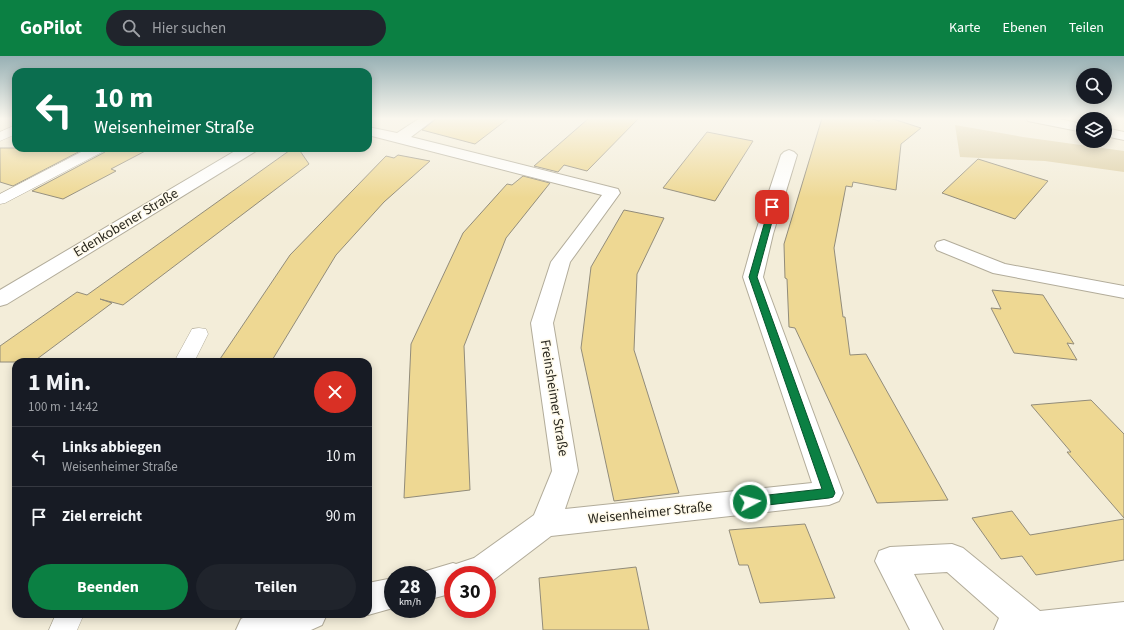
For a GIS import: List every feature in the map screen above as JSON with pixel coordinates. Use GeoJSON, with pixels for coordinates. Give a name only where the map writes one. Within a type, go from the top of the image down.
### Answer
{"type":"FeatureCollection","features":[{"type":"Feature","properties":{"kind":"street","name":"Freinsheimer Straße"},"geometry":{"type":"LineString","coordinates":[[425,145],[612,193],[561,262],[542,323],[565,471],[545,524]]}},
{"type":"Feature","properties":{"kind":"street","name":"Edenkobener Straße"},"geometry":{"type":"LineString","coordinates":[[0,299],[237,152]]}},
{"type":"Feature","properties":{"kind":"street","name":"Weisenheimer Straße"},"geometry":{"type":"LineString","coordinates":[[545,524],[829,493],[753,277],[764,234],[790,155]]}},
{"type":"Feature","properties":{"kind":"street"},"geometry":{"type":"LineString","coordinates":[[944,246],[1000,268],[1124,292]]}},
{"type":"Feature","properties":{"kind":"street"},"geometry":{"type":"LineString","coordinates":[[488,566],[545,524]]}},
{"type":"Feature","properties":{"kind":"street"},"geometry":{"type":"LineString","coordinates":[[927,630],[890,561],[952,558],[1022,629],[1124,618]]}},
{"type":"Feature","properties":{"kind":"street"},"geometry":{"type":"LineString","coordinates":[[372,598],[384,595]]}},
{"type":"Feature","properties":{"kind":"street"},"geometry":{"type":"LineString","coordinates":[[252,630],[296,618]]}},
{"type":"Feature","properties":{"kind":"lane"},"geometry":{"type":"LineString","coordinates":[[0,200],[91,152]]}},
{"type":"Feature","properties":{"kind":"lane"},"geometry":{"type":"LineString","coordinates":[[186,358],[199,334]]}},
{"type":"Feature","properties":{"kind":"lane"},"geometry":{"type":"LineString","coordinates":[[63,630],[68,618]]}},
{"type":"Feature","properties":{"kind":"shaded area"},"geometry":{"type":"Polygon","coordinates":[[[958,145],[1076,145],[1076,148],[1102,148],[1124,151],[1124,172],[1045,161],[960,157],[958,145]]]}},
{"type":"Feature","properties":{"kind":"building"},"geometry":{"type":"Polygon","coordinates":[[[558,145],[613,145],[587,171],[564,165],[558,172],[534,166],[558,145]]]}},
{"type":"Feature","properties":{"kind":"building"},"geometry":{"type":"Polygon","coordinates":[[[697,145],[751,145],[715,201],[663,188],[697,145]]]}},
{"type":"Feature","properties":{"kind":"building"},"geometry":{"type":"Polygon","coordinates":[[[814,145],[901,145],[896,190],[853,182],[852,187],[846,186],[834,248],[843,317],[845,317],[850,355],[866,354],[948,500],[877,503],[795,328],[789,327],[784,244],[814,145]]]}},
{"type":"Feature","properties":{"kind":"building"},"geometry":{"type":"Polygon","coordinates":[[[0,148],[12,148],[12,152],[78,152],[13,186],[0,182],[0,148]]]}},
{"type":"Feature","properties":{"kind":"building"},"geometry":{"type":"Polygon","coordinates":[[[105,152],[143,152],[111,169],[116,171],[63,199],[32,191],[105,152]]]}},
{"type":"Feature","properties":{"kind":"building"},"geometry":{"type":"Polygon","coordinates":[[[287,152],[301,152],[309,164],[123,305],[100,299],[112,303],[38,358],[12,358],[12,362],[0,362],[0,346],[77,292],[87,295],[287,152]]]}},
{"type":"Feature","properties":{"kind":"building"},"geometry":{"type":"Polygon","coordinates":[[[398,155],[430,161],[384,202],[336,255],[273,358],[221,358],[290,255],[386,156],[394,158],[398,155]]]}},
{"type":"Feature","properties":{"kind":"building"},"geometry":{"type":"Polygon","coordinates":[[[978,159],[1048,181],[1015,219],[942,193],[978,159]]]}},
{"type":"Feature","properties":{"kind":"building"},"geometry":{"type":"Polygon","coordinates":[[[523,176],[550,183],[506,238],[464,346],[470,490],[404,498],[411,344],[463,233],[507,184],[512,185],[523,176]]]}},
{"type":"Feature","properties":{"kind":"building"},"geometry":{"type":"Polygon","coordinates":[[[624,210],[664,218],[637,274],[634,350],[679,493],[614,501],[581,348],[591,267],[624,210]]]}},
{"type":"Feature","properties":{"kind":"building"},"geometry":{"type":"Polygon","coordinates":[[[992,290],[1043,295],[1074,344],[1067,343],[1077,360],[1014,353],[991,308],[1001,309],[992,290]]]}},
{"type":"Feature","properties":{"kind":"building"},"geometry":{"type":"Polygon","coordinates":[[[1091,400],[1124,434],[1124,518],[1067,452],[1071,452],[1031,405],[1091,400]]]}},
{"type":"Feature","properties":{"kind":"building"},"geometry":{"type":"Polygon","coordinates":[[[1012,511],[1030,535],[1124,519],[1124,560],[1036,575],[1022,556],[1001,559],[972,518],[1012,511]]]}},
{"type":"Feature","properties":{"kind":"building"},"geometry":{"type":"Polygon","coordinates":[[[805,524],[835,598],[760,603],[748,565],[739,565],[729,530],[805,524]]]}},
{"type":"Feature","properties":{"kind":"building"},"geometry":{"type":"Polygon","coordinates":[[[636,567],[649,630],[543,630],[539,578],[636,567]]]}},
{"type":"Feature","properties":{"kind":"route"},"geometry":{"type":"LineString","coordinates":[[750,502],[829,493],[753,277],[772,207]]}}]}
